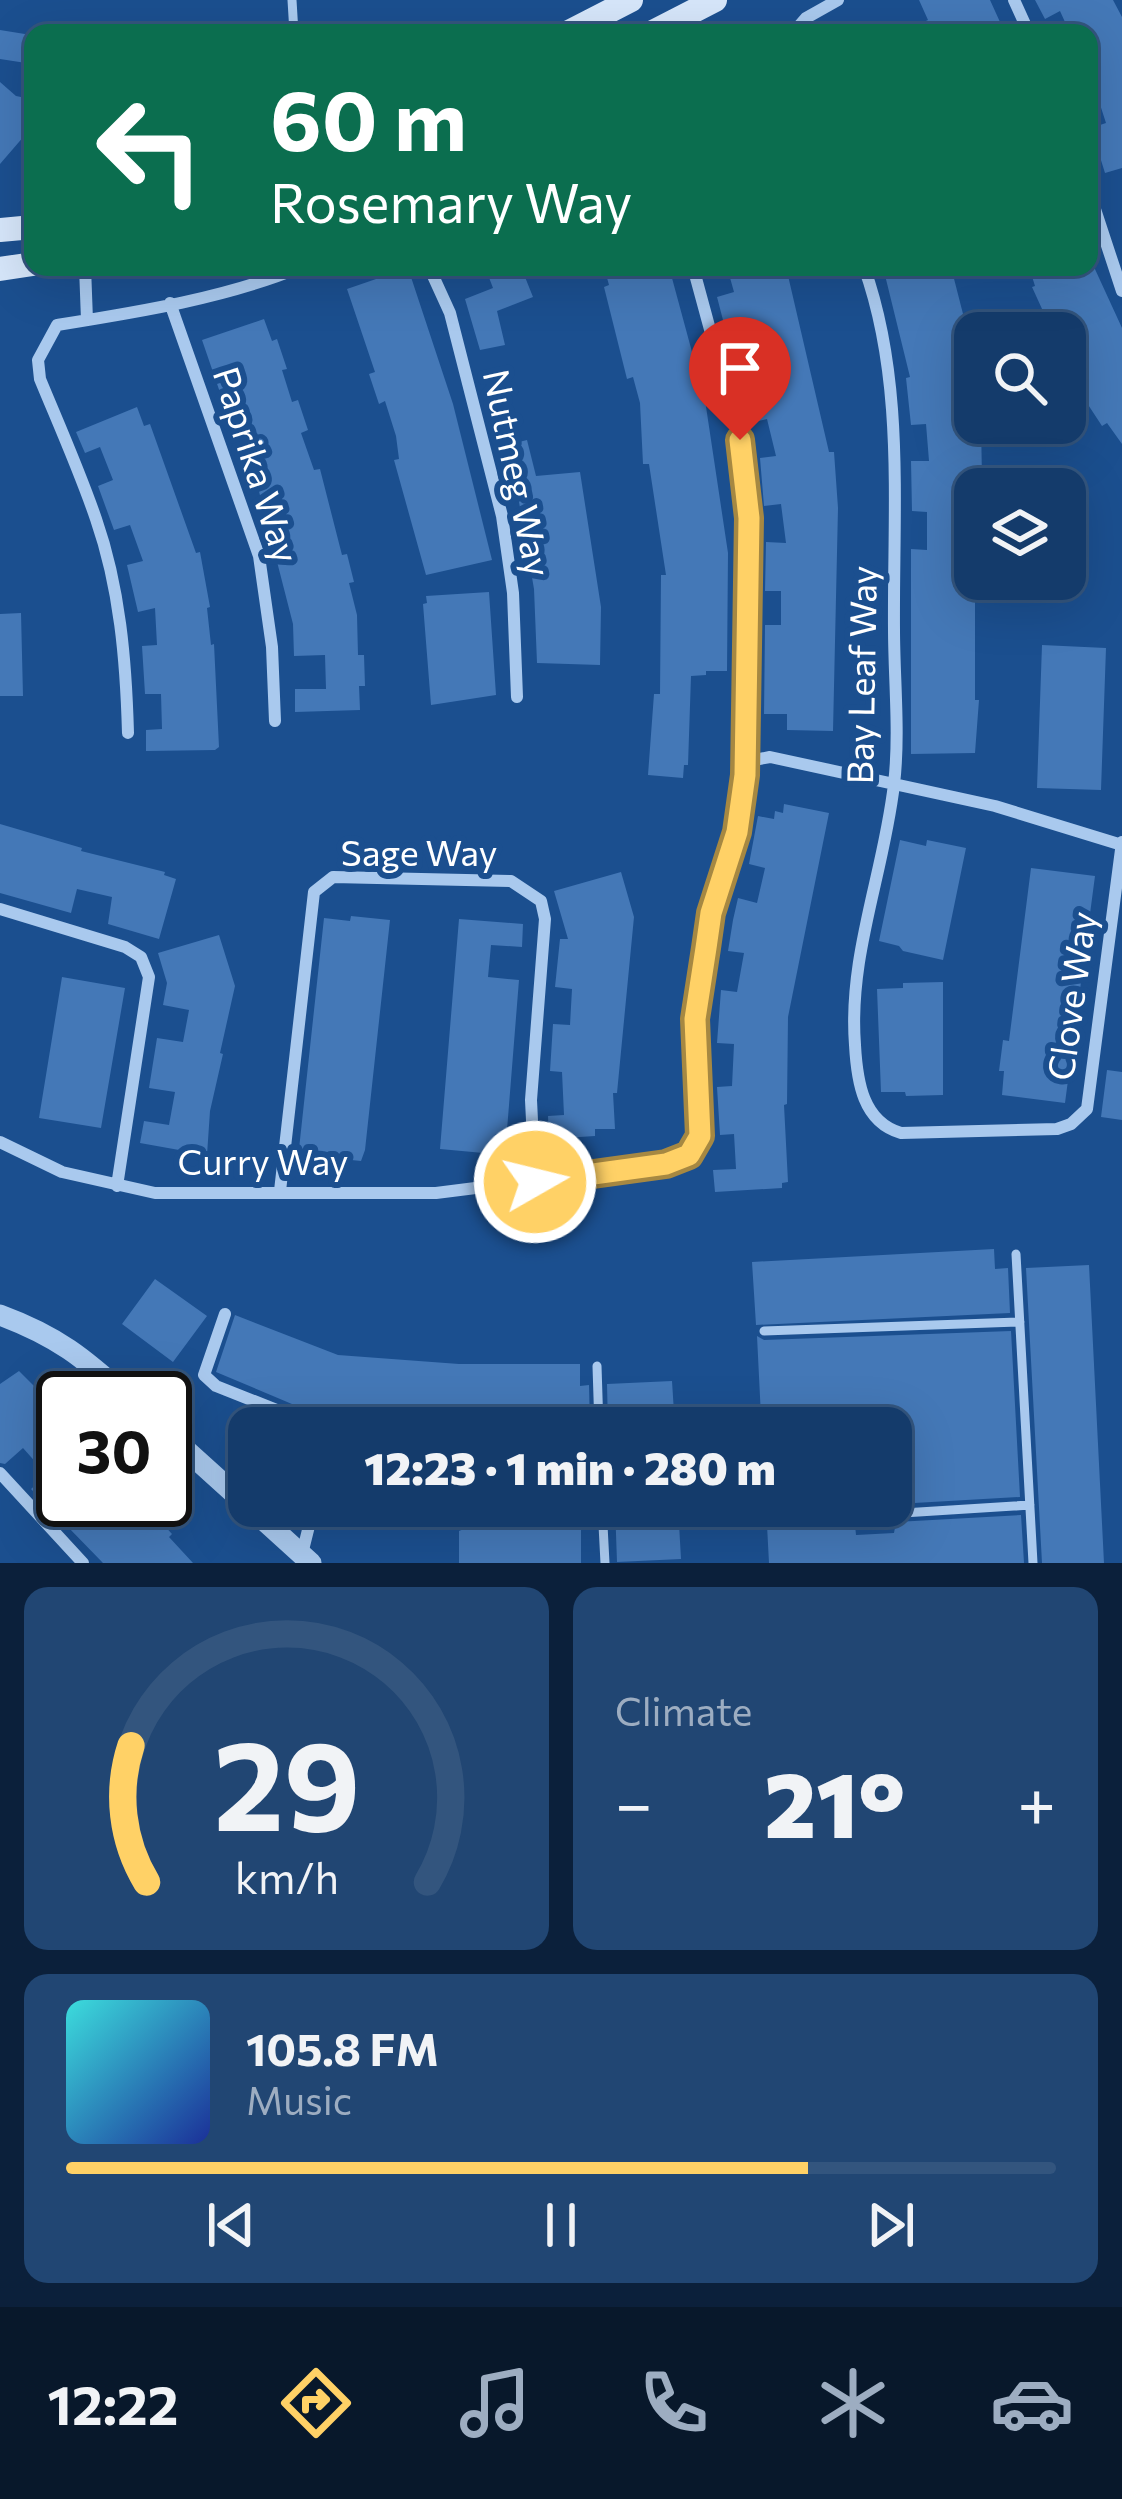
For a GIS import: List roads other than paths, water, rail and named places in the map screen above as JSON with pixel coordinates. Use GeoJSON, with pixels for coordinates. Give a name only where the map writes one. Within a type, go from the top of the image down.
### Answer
{"type":"FeatureCollection","features":[{"type":"Feature","properties":{"kind":"main road"},"geometry":{"type":"LineString","coordinates":[[585,24],[631,0]]}},
{"type":"Feature","properties":{"kind":"main road"},"geometry":{"type":"LineString","coordinates":[[669,24],[715,0]]}},
{"type":"Feature","properties":{"kind":"street"},"geometry":{"type":"LineString","coordinates":[[801,24],[838,0]]}},
{"type":"Feature","properties":{"kind":"street"},"geometry":{"type":"LineString","coordinates":[[1098,218],[1122,291]]}},
{"type":"Feature","properties":{"kind":"street"},"geometry":{"type":"LineString","coordinates":[[85,276],[87,320]]}},
{"type":"Feature","properties":{"kind":"street"},"geometry":{"type":"LineString","coordinates":[[128,733],[118,605],[97,522],[40,379],[38,361],[57,325],[278,276]]}},
{"type":"Feature","properties":{"kind":"street","name":"Nutmeg Way"},"geometry":{"type":"LineString","coordinates":[[433,276],[450,313],[502,516],[513,593],[517,697]]}},
{"type":"Feature","properties":{"kind":"street"},"geometry":{"type":"LineString","coordinates":[[695,276],[740,440],[749,518],[745,775]]}},
{"type":"Feature","properties":{"kind":"street","name":"Bay Leaf Way"},"geometry":{"type":"LineString","coordinates":[[867,276],[876,300],[892,399],[895,783],[856,967],[854,1047],[867,1111],[882,1128],[902,1133]]}},
{"type":"Feature","properties":{"kind":"street","name":"Paprika Way"},"geometry":{"type":"LineString","coordinates":[[170,303],[259,556],[272,647],[275,721]]}},
{"type":"Feature","properties":{"kind":"street"},"geometry":{"type":"LineString","coordinates":[[745,775],[754,760],[770,757],[995,806],[1122,844]]}},
{"type":"Feature","properties":{"kind":"street","name":"Curry Way"},"geometry":{"type":"LineString","coordinates":[[0,1142],[62,1172],[154,1192],[436,1193],[666,1164],[689,1155],[700,1136],[695,1019],[711,913],[737,832],[745,775]]}},
{"type":"Feature","properties":{"kind":"street","name":"Clove Way"},"geometry":{"type":"LineString","coordinates":[[902,1133],[1057,1130],[1087,1109],[1122,844]]}},
{"type":"Feature","properties":{"kind":"street","name":"Sage Way"},"geometry":{"type":"LineString","coordinates":[[280,1191],[314,892],[333,877],[511,880],[541,902],[545,920],[531,1100],[535,1182]]}},
{"type":"Feature","properties":{"kind":"street"},"geometry":{"type":"LineString","coordinates":[[0,909],[125,947],[141,957],[149,977],[117,1186]]}},
{"type":"Feature","properties":{"kind":"street"},"geometry":{"type":"LineString","coordinates":[[225,1314],[204,1375],[216,1386],[271,1407]]}},
{"type":"Feature","properties":{"kind":"street"},"geometry":{"type":"LineString","coordinates":[[0,1315],[44,1331],[98,1371]]}},
{"type":"Feature","properties":{"kind":"street"},"geometry":{"type":"LineString","coordinates":[[192,1455],[306,1558]]}},
{"type":"Feature","properties":{"kind":"street"},"geometry":{"type":"LineString","coordinates":[[0,1473],[83,1563]]}},
{"type":"Feature","properties":{"kind":"street"},"geometry":{"type":"LineString","coordinates":[[306,1558],[311,1527]]}},
{"type":"Feature","properties":{"kind":"lane"},"geometry":{"type":"LineString","coordinates":[[1016,1254],[1034,1563]]}},
{"type":"Feature","properties":{"kind":"lane"},"geometry":{"type":"LineString","coordinates":[[764,1331],[1020,1322]]}},
{"type":"Feature","properties":{"kind":"lane"},"geometry":{"type":"LineString","coordinates":[[597,1366],[598,1407]]}},
{"type":"Feature","properties":{"kind":"lane"},"geometry":{"type":"LineString","coordinates":[[912,1512],[1030,1505]]}},
{"type":"Feature","properties":{"kind":"lane"},"geometry":{"type":"LineString","coordinates":[[603,1527],[605,1563]]}}]}
